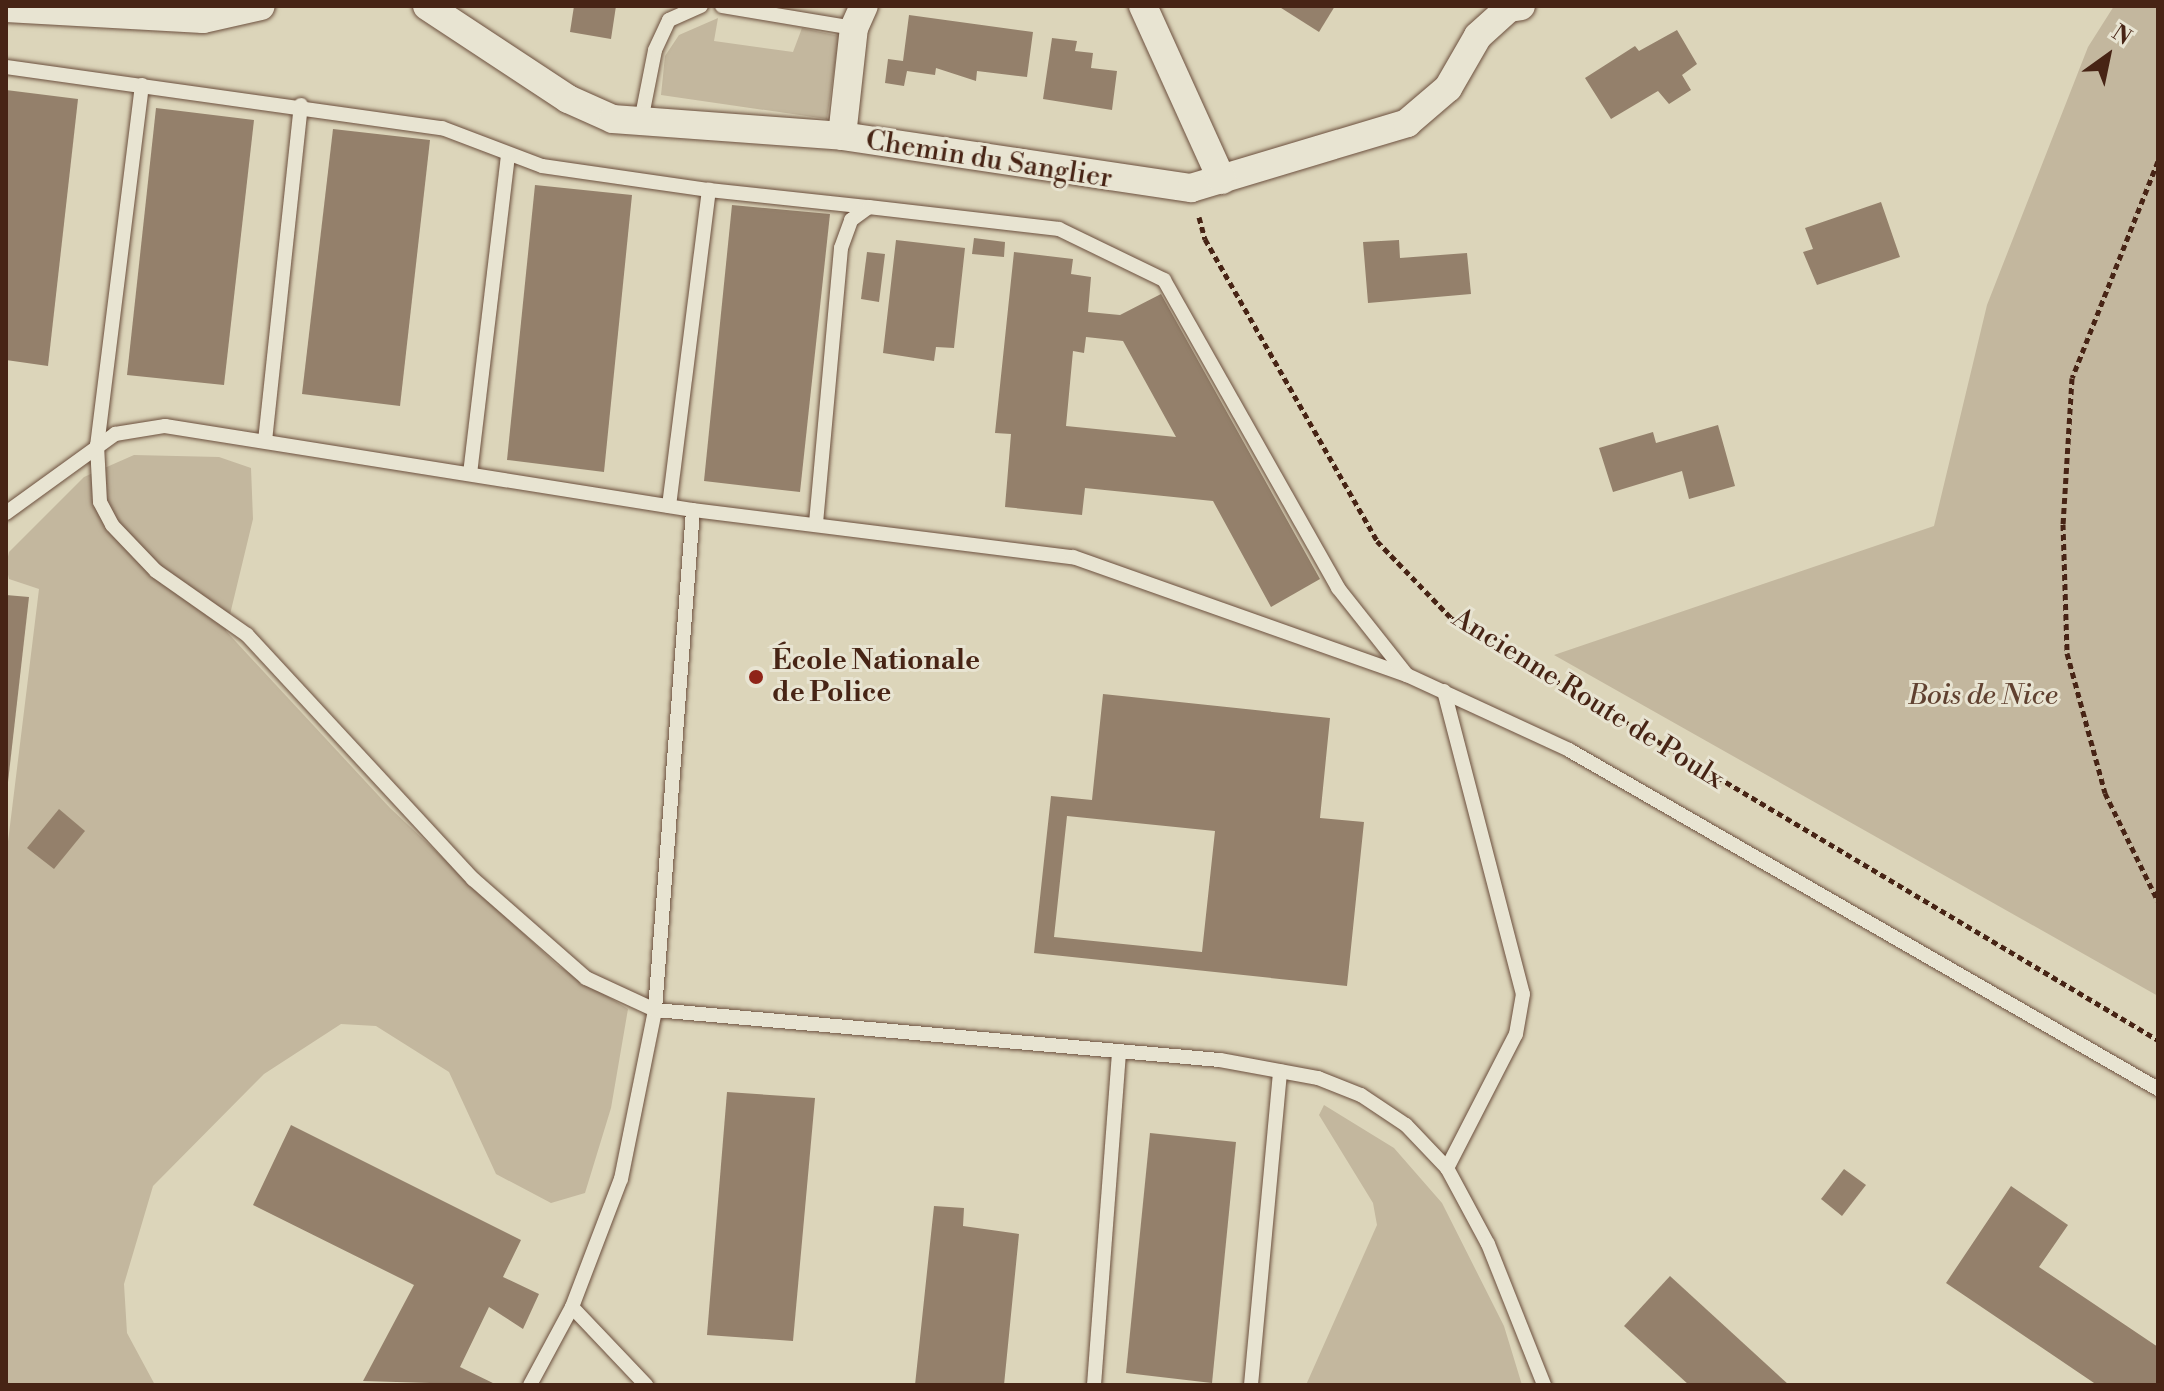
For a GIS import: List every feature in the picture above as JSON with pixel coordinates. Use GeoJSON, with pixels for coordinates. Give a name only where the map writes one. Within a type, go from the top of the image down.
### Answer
{"type":"FeatureCollection","features":[{"type":"Feature","properties":{"kind":"street"},"geometry":{"type":"LineString","coordinates":[[6,8],[203,19],[261,6]]}},
{"type":"Feature","properties":{"kind":"street","name":"Chemin du Sanglier"},"geometry":{"type":"LineString","coordinates":[[427,6],[568,99],[613,119],[842,136],[1191,188],[1407,123],[1448,88],[1478,36],[1509,8],[1521,6]]}},
{"type":"Feature","properties":{"kind":"street"},"geometry":{"type":"LineString","coordinates":[[1143,6],[1222,180]]}},
{"type":"Feature","properties":{"kind":"street"},"geometry":{"type":"LineString","coordinates":[[842,136],[859,17]]}},
{"type":"Feature","properties":{"kind":"lane"},"geometry":{"type":"LineString","coordinates":[[641,121],[655,50],[669,20],[701,6]]}},
{"type":"Feature","properties":{"kind":"lane"},"geometry":{"type":"LineString","coordinates":[[722,6],[859,17]]}},
{"type":"Feature","properties":{"kind":"lane"},"geometry":{"type":"LineString","coordinates":[[6,67],[301,105],[442,128],[542,166],[709,190],[1059,229],[1164,280],[1338,588],[1407,675]]}},
{"type":"Feature","properties":{"kind":"lane"},"geometry":{"type":"LineString","coordinates":[[142,85],[97,445],[100,502],[112,525],[156,571],[247,635],[473,879],[550,950],[586,978],[655,1010],[1119,1052],[1280,1071],[1361,1095],[1406,1125],[1447,1168],[1488,1244],[1544,1385]]}},
{"type":"Feature","properties":{"kind":"lane"},"geometry":{"type":"LineString","coordinates":[[265,441],[301,105]]}},
{"type":"Feature","properties":{"kind":"lane"},"geometry":{"type":"LineString","coordinates":[[470,474],[508,155]]}},
{"type":"Feature","properties":{"kind":"lane"},"geometry":{"type":"LineString","coordinates":[[669,506],[709,190]]}},
{"type":"Feature","properties":{"kind":"lane"},"geometry":{"type":"LineString","coordinates":[[816,523],[841,248],[851,220],[869,207]]}},
{"type":"Feature","properties":{"kind":"lane"},"geometry":{"type":"LineString","coordinates":[[6,513],[73,469],[97,445],[129,427],[165,426],[693,510],[1073,557],[1407,675],[1569,750],[2158,1089]]}},
{"type":"Feature","properties":{"kind":"lane"},"geometry":{"type":"LineString","coordinates":[[530,1385],[572,1307],[621,1179],[655,1010],[693,510]]}},
{"type":"Feature","properties":{"kind":"lane"},"geometry":{"type":"LineString","coordinates":[[1444,691],[1523,994],[1516,1034],[1447,1168]]}},
{"type":"Feature","properties":{"kind":"lane"},"geometry":{"type":"LineString","coordinates":[[1094,1385],[1119,1052]]}},
{"type":"Feature","properties":{"kind":"lane"},"geometry":{"type":"LineString","coordinates":[[1251,1385],[1280,1071]]}},
{"type":"Feature","properties":{"kind":"lane"},"geometry":{"type":"LineString","coordinates":[[572,1307],[646,1385]]}},
{"type":"Feature","properties":{"kind":"path"},"geometry":{"type":"LineString","coordinates":[[2158,161],[2072,378],[2063,524],[2067,653],[2105,793],[2158,901]]}},
{"type":"Feature","properties":{"kind":"path","name":"Ancienne Route de Poulx"},"geometry":{"type":"LineString","coordinates":[[1191,188],[1205,239],[1377,541],[1451,618],[2158,1040]]}},
{"type":"Feature","properties":{"kind":"green space","name":"Bois de Nice"},"geometry":{"type":"Polygon","coordinates":[[[2114,6],[2158,6],[2158,996],[1554,655],[1934,526],[1987,305],[2088,47],[2114,6]]]}},
{"type":"Feature","properties":{"kind":"green space"},"geometry":{"type":"Polygon","coordinates":[[[718,18],[714,41],[793,52],[802,28],[839,36],[827,119],[661,95],[665,56],[679,35],[718,18]]]}},
{"type":"Feature","properties":{"kind":"green space"},"geometry":{"type":"Polygon","coordinates":[[[134,455],[219,457],[251,468],[253,519],[226,631],[390,808],[557,965],[628,1009],[611,1108],[585,1193],[551,1203],[496,1174],[449,1072],[376,1026],[341,1024],[264,1074],[153,1186],[124,1284],[127,1333],[155,1385],[6,1385],[6,858],[39,589],[9,579],[6,566],[9,552],[84,477],[134,455]]]}},
{"type":"Feature","properties":{"kind":"green space"},"geometry":{"type":"Polygon","coordinates":[[[1324,1105],[1394,1148],[1442,1203],[1504,1326],[1522,1385],[1306,1385],[1377,1225],[1373,1203],[1319,1115],[1324,1105]]]}},
{"type":"Feature","properties":{"kind":"building"},"geometry":{"type":"Polygon","coordinates":[[[574,6],[616,6],[611,39],[570,32],[574,6]]]}},
{"type":"Feature","properties":{"kind":"building"},"geometry":{"type":"Polygon","coordinates":[[[1278,6],[1335,6],[1319,32],[1278,6]]]}},
{"type":"Feature","properties":{"kind":"building"},"geometry":{"type":"Polygon","coordinates":[[[909,15],[1033,32],[1027,77],[977,71],[976,81],[936,68],[935,75],[907,71],[904,86],[885,83],[888,59],[903,61],[909,15]]]}},
{"type":"Feature","properties":{"kind":"building"},"geometry":{"type":"Polygon","coordinates":[[[1677,30],[1697,64],[1682,75],[1691,90],[1669,104],[1658,91],[1611,119],[1585,78],[1635,46],[1639,51],[1677,30]]]}},
{"type":"Feature","properties":{"kind":"building"},"geometry":{"type":"Polygon","coordinates":[[[1052,38],[1077,41],[1075,51],[1093,53],[1091,68],[1117,71],[1112,110],[1043,99],[1052,38]]]}},
{"type":"Feature","properties":{"kind":"building"},"geometry":{"type":"Polygon","coordinates":[[[6,90],[78,99],[48,366],[6,360],[6,90]]]}},
{"type":"Feature","properties":{"kind":"building"},"geometry":{"type":"Polygon","coordinates":[[[156,108],[254,120],[224,385],[127,375],[156,108]]]}},
{"type":"Feature","properties":{"kind":"building"},"geometry":{"type":"Polygon","coordinates":[[[333,129],[430,140],[400,406],[302,394],[333,129]]]}},
{"type":"Feature","properties":{"kind":"building"},"geometry":{"type":"Polygon","coordinates":[[[535,185],[632,195],[604,472],[507,460],[535,185]]]}},
{"type":"Feature","properties":{"kind":"building"},"geometry":{"type":"Polygon","coordinates":[[[1881,202],[1900,257],[1817,285],[1803,252],[1813,249],[1805,228],[1881,202]]]}},
{"type":"Feature","properties":{"kind":"building"},"geometry":{"type":"Polygon","coordinates":[[[732,205],[830,214],[800,492],[704,481],[732,205]]]}},
{"type":"Feature","properties":{"kind":"building"},"geometry":{"type":"Polygon","coordinates":[[[974,238],[1005,242],[1004,257],[972,254],[974,238]]]}},
{"type":"Feature","properties":{"kind":"building"},"geometry":{"type":"Polygon","coordinates":[[[896,240],[965,248],[954,348],[936,347],[934,361],[883,353],[896,240]]]}},
{"type":"Feature","properties":{"kind":"building"},"geometry":{"type":"Polygon","coordinates":[[[1399,240],[1400,258],[1467,253],[1471,294],[1368,303],[1363,242],[1399,240]]]}},
{"type":"Feature","properties":{"kind":"building"},"geometry":{"type":"Polygon","coordinates":[[[867,252],[885,254],[879,302],[861,299],[867,252]]]}},
{"type":"Feature","properties":{"kind":"building"},"geometry":{"type":"Polygon","coordinates":[[[1014,252],[1073,259],[1071,274],[1091,277],[1088,312],[1120,315],[1161,294],[1320,579],[1271,607],[1213,501],[1085,488],[1082,515],[1005,507],[1011,434],[995,433],[1014,252]],[[1086,337],[1084,353],[1073,351],[1066,426],[1176,437],[1123,341],[1086,337]]]}},
{"type":"Feature","properties":{"kind":"building"},"geometry":{"type":"Polygon","coordinates":[[[1718,425],[1735,486],[1689,499],[1682,471],[1613,492],[1599,448],[1653,432],[1656,443],[1718,425]]]}},
{"type":"Feature","properties":{"kind":"building"},"geometry":{"type":"Polygon","coordinates":[[[6,595],[29,597],[8,782],[6,782],[6,595]]]}},
{"type":"Feature","properties":{"kind":"building"},"geometry":{"type":"Polygon","coordinates":[[[1103,694],[1330,718],[1320,818],[1364,822],[1347,986],[1034,953],[1051,796],[1092,800],[1103,694]],[[1067,816],[1054,937],[1202,952],[1215,831],[1067,816]]]}},
{"type":"Feature","properties":{"kind":"building"},"geometry":{"type":"Polygon","coordinates":[[[59,809],[85,831],[54,869],[27,848],[59,809]]]}},
{"type":"Feature","properties":{"kind":"building"},"geometry":{"type":"Polygon","coordinates":[[[727,1092],[815,1098],[793,1341],[707,1335],[727,1092]]]}},
{"type":"Feature","properties":{"kind":"building"},"geometry":{"type":"Polygon","coordinates":[[[291,1125],[521,1240],[503,1277],[539,1294],[523,1329],[489,1307],[460,1367],[497,1385],[363,1381],[414,1285],[253,1205],[291,1125]]]}},
{"type":"Feature","properties":{"kind":"building"},"geometry":{"type":"Polygon","coordinates":[[[1150,1133],[1236,1142],[1212,1383],[1126,1373],[1150,1133]]]}},
{"type":"Feature","properties":{"kind":"building"},"geometry":{"type":"Polygon","coordinates":[[[1844,1169],[1866,1185],[1842,1216],[1821,1199],[1844,1169]]]}},
{"type":"Feature","properties":{"kind":"building"},"geometry":{"type":"Polygon","coordinates":[[[2011,1186],[2068,1225],[2039,1267],[2158,1347],[2158,1385],[2097,1385],[1946,1283],[2011,1186]]]}},
{"type":"Feature","properties":{"kind":"building"},"geometry":{"type":"Polygon","coordinates":[[[934,1206],[964,1208],[963,1226],[1019,1234],[1004,1385],[915,1385],[934,1206]]]}},
{"type":"Feature","properties":{"kind":"building"},"geometry":{"type":"Polygon","coordinates":[[[1670,1276],[1789,1385],[1689,1385],[1624,1326],[1670,1276]]]}},
{"type":"Feature","properties":{"kind":"place","name":"École Nationale de Police"},"geometry":{"type":"Point","coordinates":[756,677]}}]}
